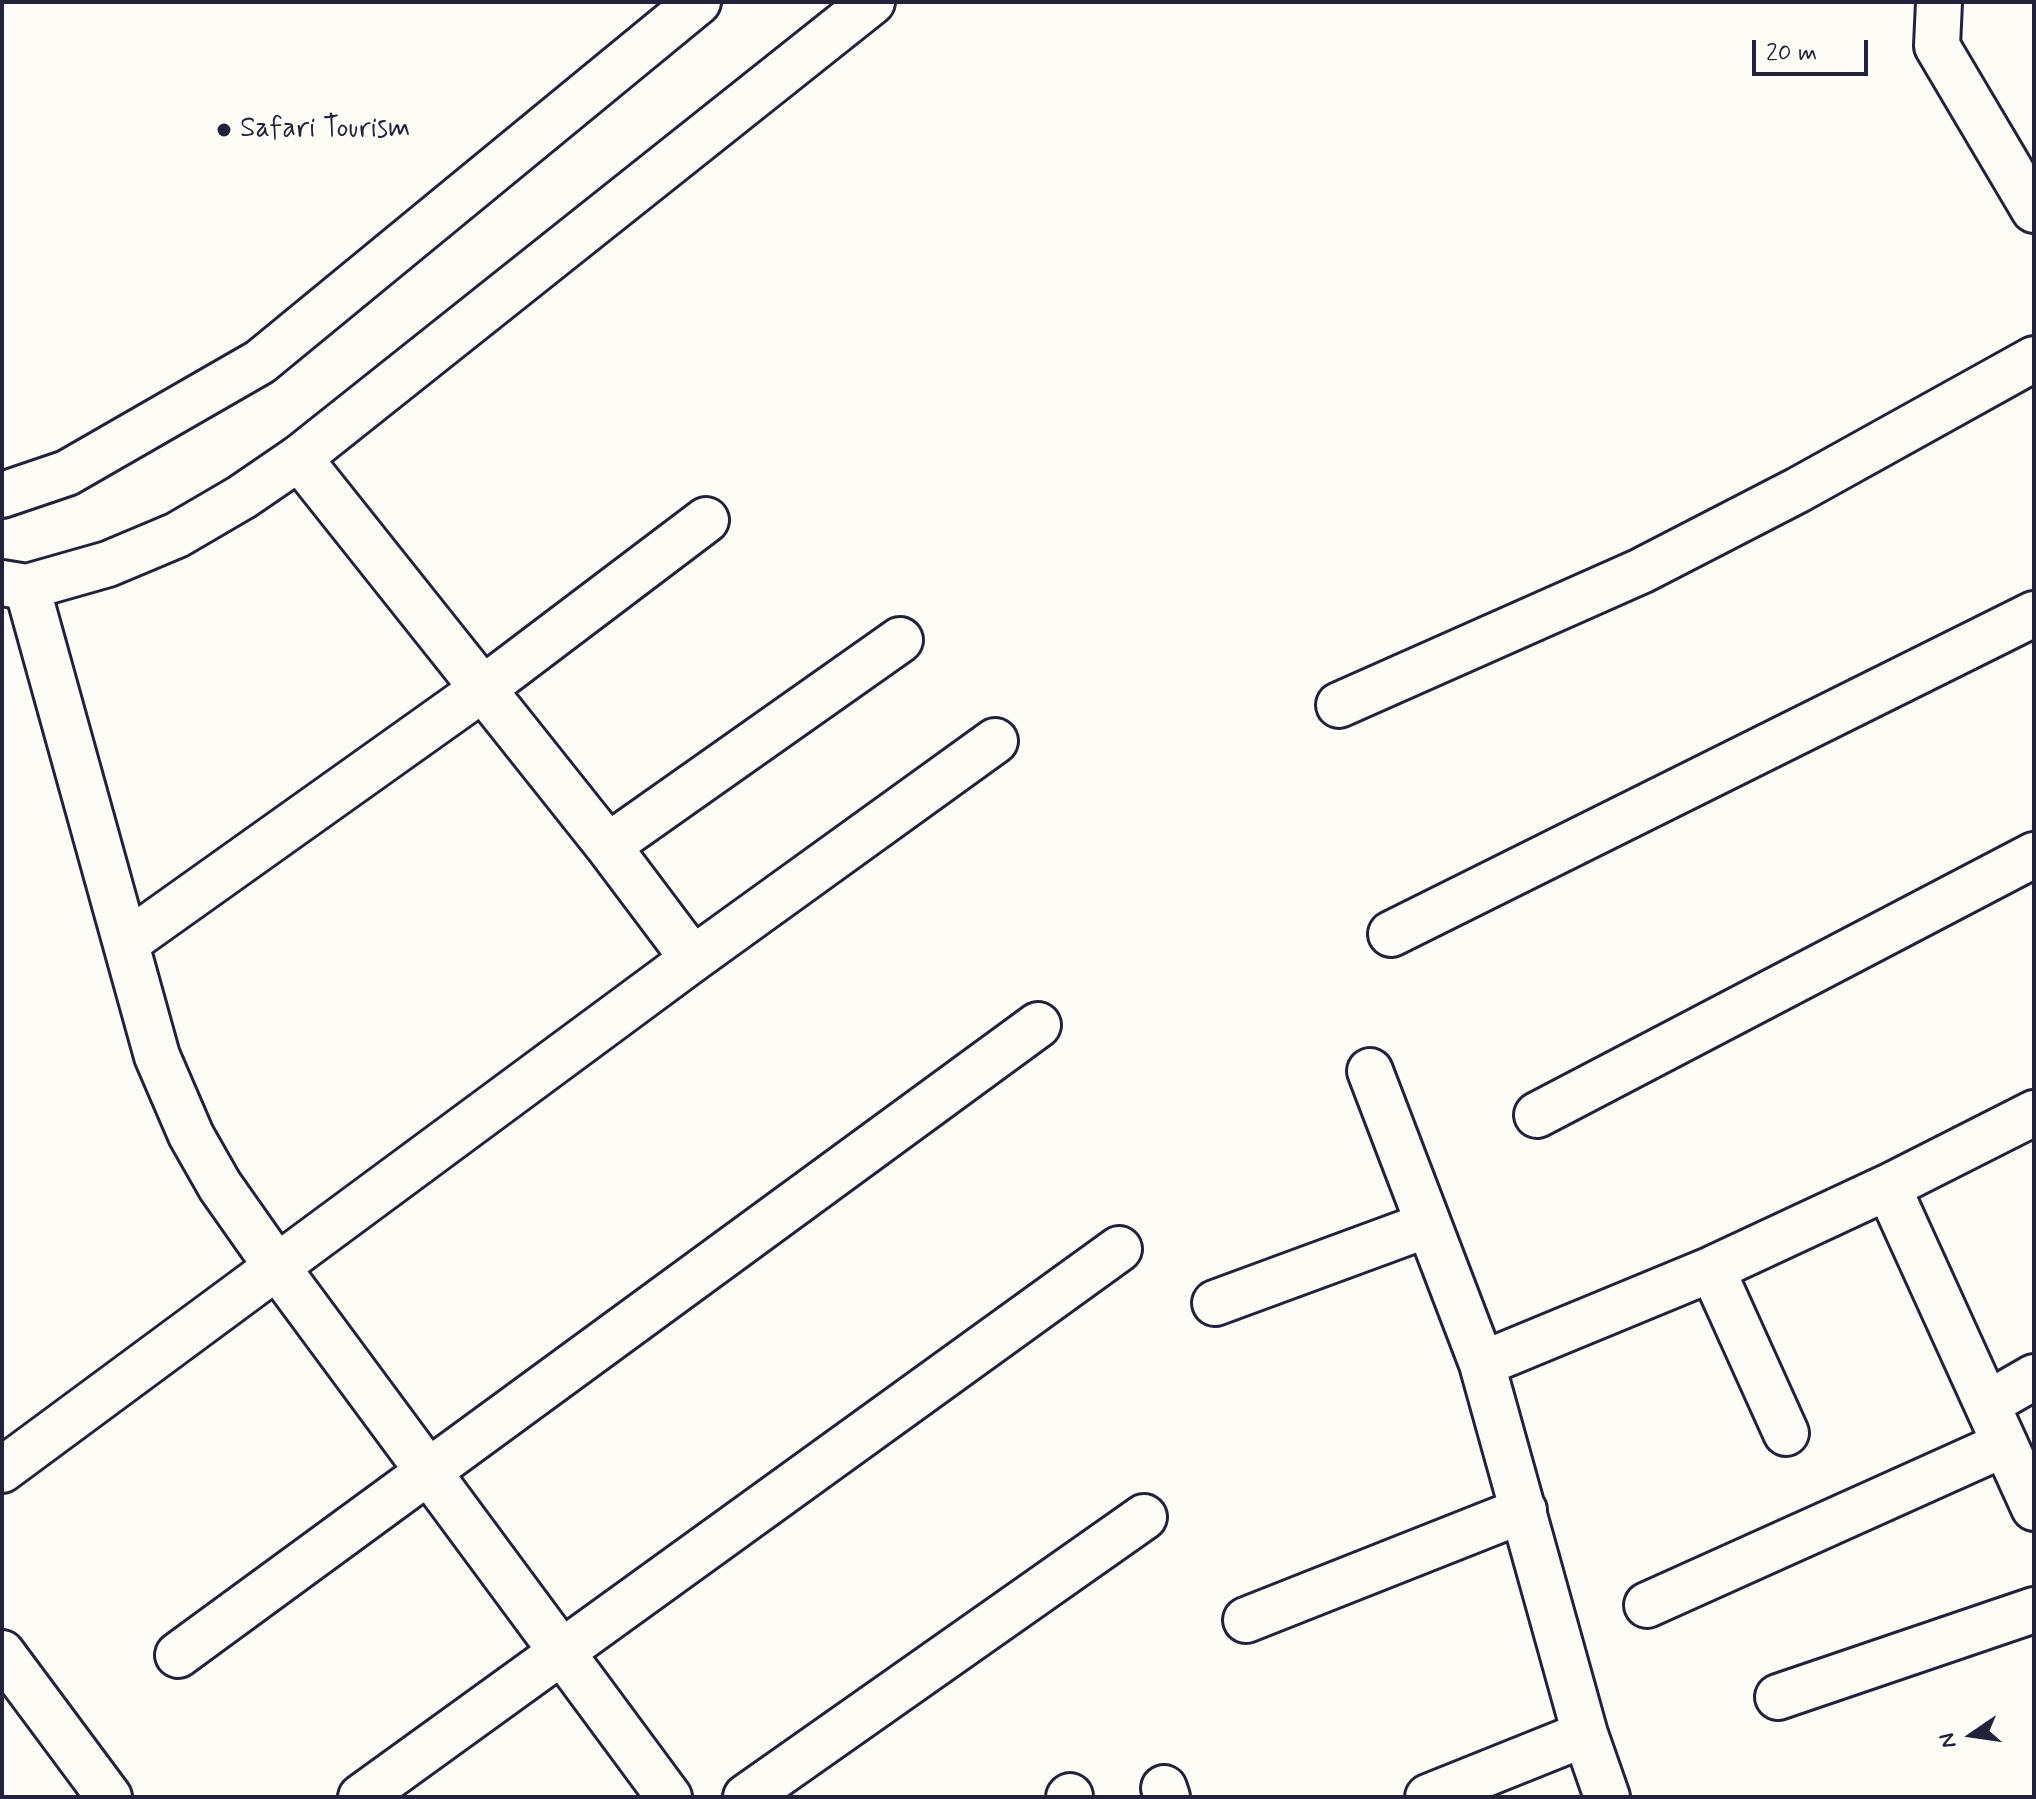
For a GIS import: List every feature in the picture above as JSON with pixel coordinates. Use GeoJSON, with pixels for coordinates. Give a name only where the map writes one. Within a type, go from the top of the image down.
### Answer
{"type":"FeatureCollection","features":[{"type":"Feature","properties":{"kind":"main road"},"geometry":{"type":"LineString","coordinates":[[2,495],[67,473],[260,362],[698,2]]}},
{"type":"Feature","properties":{"kind":"main road"},"geometry":{"type":"LineString","coordinates":[[669,1797],[277,1267],[220,1186],[191,1135],[157,1056],[126,943],[14,585],[108,564],[177,535],[299,458],[872,2]]}},
{"type":"Feature","properties":{"kind":"main road"},"geometry":{"type":"LineString","coordinates":[[1939,2],[1937,46],[2034,210]]}},
{"type":"Feature","properties":{"kind":"main road"},"geometry":{"type":"LineString","coordinates":[[1339,705],[1641,571],[1798,490],[2034,359]]}},
{"type":"Feature","properties":{"kind":"main road"},"geometry":{"type":"LineString","coordinates":[[299,458],[484,688],[693,959]]}},
{"type":"Feature","properties":{"kind":"main road"},"geometry":{"type":"LineString","coordinates":[[126,943],[484,688],[706,520]]}},
{"type":"Feature","properties":{"kind":"main road"},"geometry":{"type":"LineString","coordinates":[[1391,934],[2034,614]]}},
{"type":"Feature","properties":{"kind":"main road"},"geometry":{"type":"LineString","coordinates":[[608,846],[900,640]]}},
{"type":"Feature","properties":{"kind":"main road"},"geometry":{"type":"LineString","coordinates":[[2,1470],[693,959],[995,741]]}},
{"type":"Feature","properties":{"kind":"main road"},"geometry":{"type":"LineString","coordinates":[[1537,1115],[2034,855]]}},
{"type":"Feature","properties":{"kind":"main road"},"geometry":{"type":"LineString","coordinates":[[178,1655],[1038,1025]]}},
{"type":"Feature","properties":{"kind":"main road"},"geometry":{"type":"LineString","coordinates":[[1370,1071],[1482,1364],[1585,1734],[1607,1797]]}},
{"type":"Feature","properties":{"kind":"main road"},"geometry":{"type":"LineString","coordinates":[[1482,1364],[1712,1269],[1888,1187],[2034,1113]]}},
{"type":"Feature","properties":{"kind":"main road"},"geometry":{"type":"LineString","coordinates":[[1888,1187],[2034,1508]]}},
{"type":"Feature","properties":{"kind":"main road"},"geometry":{"type":"LineString","coordinates":[[1215,1303],[1427,1225]]}},
{"type":"Feature","properties":{"kind":"main road"},"geometry":{"type":"LineString","coordinates":[[361,1797],[1119,1249]]}},
{"type":"Feature","properties":{"kind":"main road"},"geometry":{"type":"LineString","coordinates":[[1712,1269],[1786,1433]]}},
{"type":"Feature","properties":{"kind":"main road"},"geometry":{"type":"LineString","coordinates":[[1987,1404],[2034,1377]]}},
{"type":"Feature","properties":{"kind":"main road"},"geometry":{"type":"LineString","coordinates":[[1647,1605],[2005,1444]]}},
{"type":"Feature","properties":{"kind":"main road"},"geometry":{"type":"LineString","coordinates":[[1246,1620],[1524,1510]]}},
{"type":"Feature","properties":{"kind":"main road"},"geometry":{"type":"LineString","coordinates":[[746,1797],[1144,1517]]}},
{"type":"Feature","properties":{"kind":"main road"},"geometry":{"type":"LineString","coordinates":[[1778,1697],[2034,1610]]}},
{"type":"Feature","properties":{"kind":"main road"},"geometry":{"type":"LineString","coordinates":[[2,1653],[94,1791]]}},
{"type":"Feature","properties":{"kind":"main road"},"geometry":{"type":"LineString","coordinates":[[1428,1797],[1585,1734]]}},
{"type":"Feature","properties":{"kind":"place","name":"Safari Tourism"},"geometry":{"type":"Point","coordinates":[224,130]}}]}
